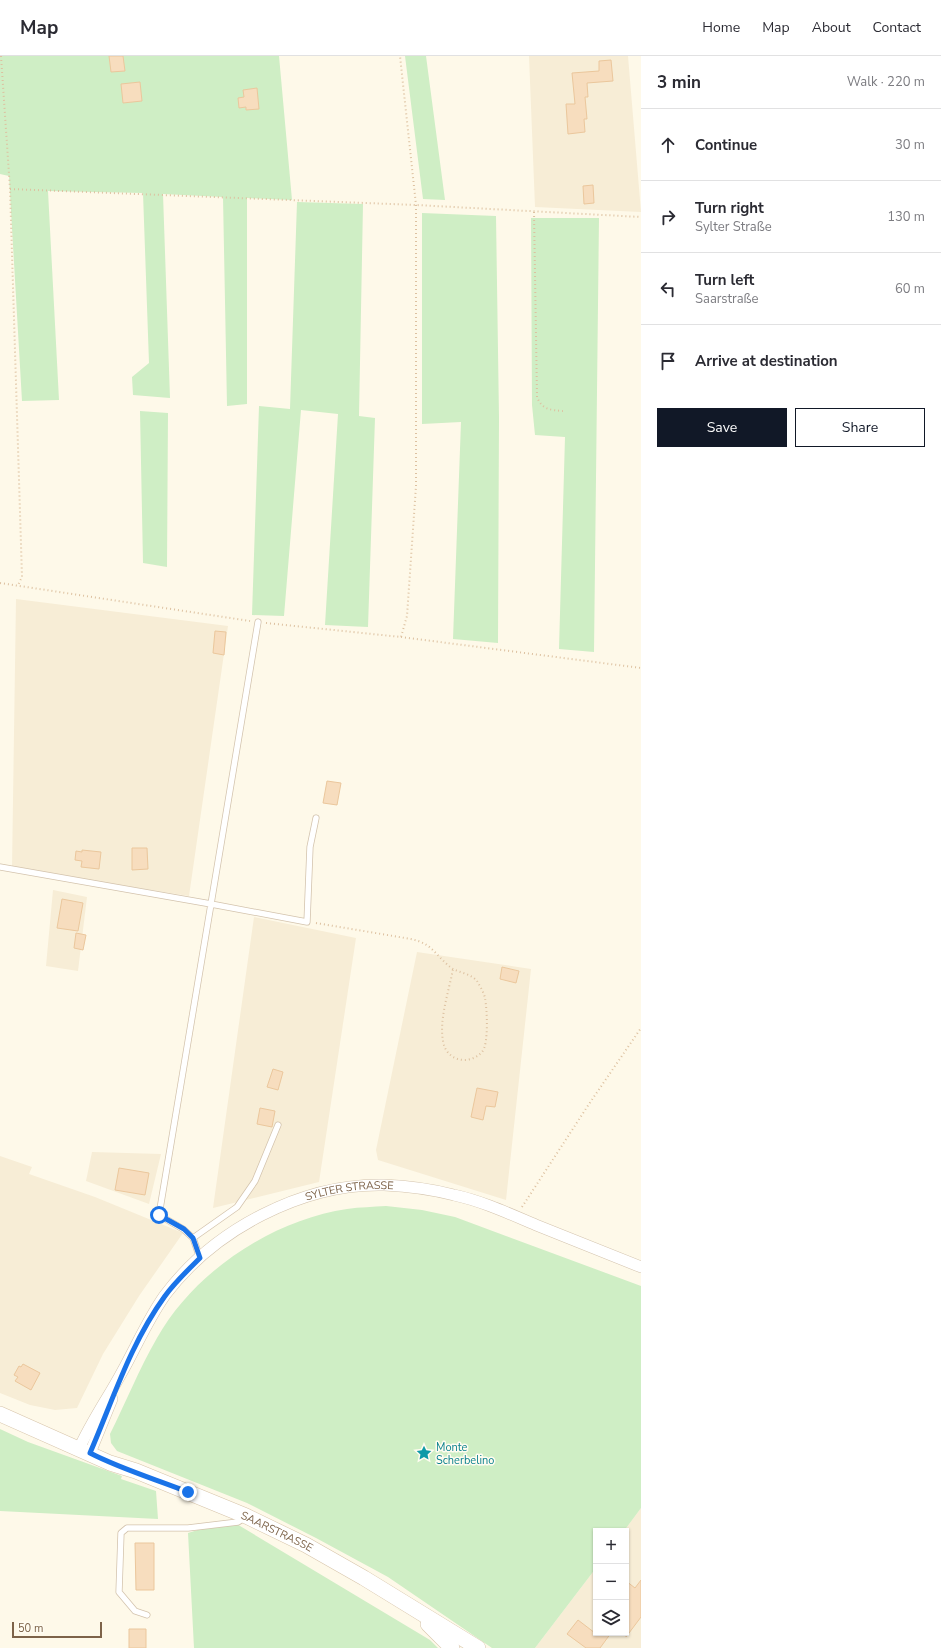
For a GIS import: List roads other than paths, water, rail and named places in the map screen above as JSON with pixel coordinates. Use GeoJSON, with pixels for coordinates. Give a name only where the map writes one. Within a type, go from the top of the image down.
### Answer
{"type":"FeatureCollection","features":[{"type":"Feature","properties":{"kind":"main road","name":"SAARSTRASSE"},"geometry":{"type":"LineString","coordinates":[[0,1414],[110,1464],[136,1471],[246,1516],[306,1545],[411,1606],[478,1648]]}},
{"type":"Feature","properties":{"kind":"main road","name":"SAARSTRASSE"},"geometry":{"type":"LineString","coordinates":[[411,1606],[452,1648]]}},
{"type":"Feature","properties":{"kind":"street","name":"SYLTER STRASSE"},"geometry":{"type":"LineString","coordinates":[[84,1451],[122,1372],[154,1313],[177,1281],[200,1258],[231,1233],[268,1212],[308,1196],[346,1188],[383,1185],[421,1188],[455,1195],[516,1216],[641,1267]]}},
{"type":"Feature","properties":{"kind":"lane"},"geometry":{"type":"LineString","coordinates":[[200,1258],[193,1238],[184,1229],[159,1215],[258,622]]}},
{"type":"Feature","properties":{"kind":"lane"},"geometry":{"type":"LineString","coordinates":[[0,867],[307,922],[310,847],[316,818]]}},
{"type":"Feature","properties":{"kind":"lane"},"geometry":{"type":"LineString","coordinates":[[193,1238],[237,1207],[255,1181],[278,1125]]}},
{"type":"Feature","properties":{"kind":"lane"},"geometry":{"type":"LineString","coordinates":[[147,1615],[135,1611],[119,1592],[121,1533],[127,1528],[188,1528],[238,1522],[246,1516]]}},
{"type":"Feature","properties":{"kind":"place","name":"Monte Scherbelino"},"geometry":{"type":"Point","coordinates":[424,1453]}}]}
